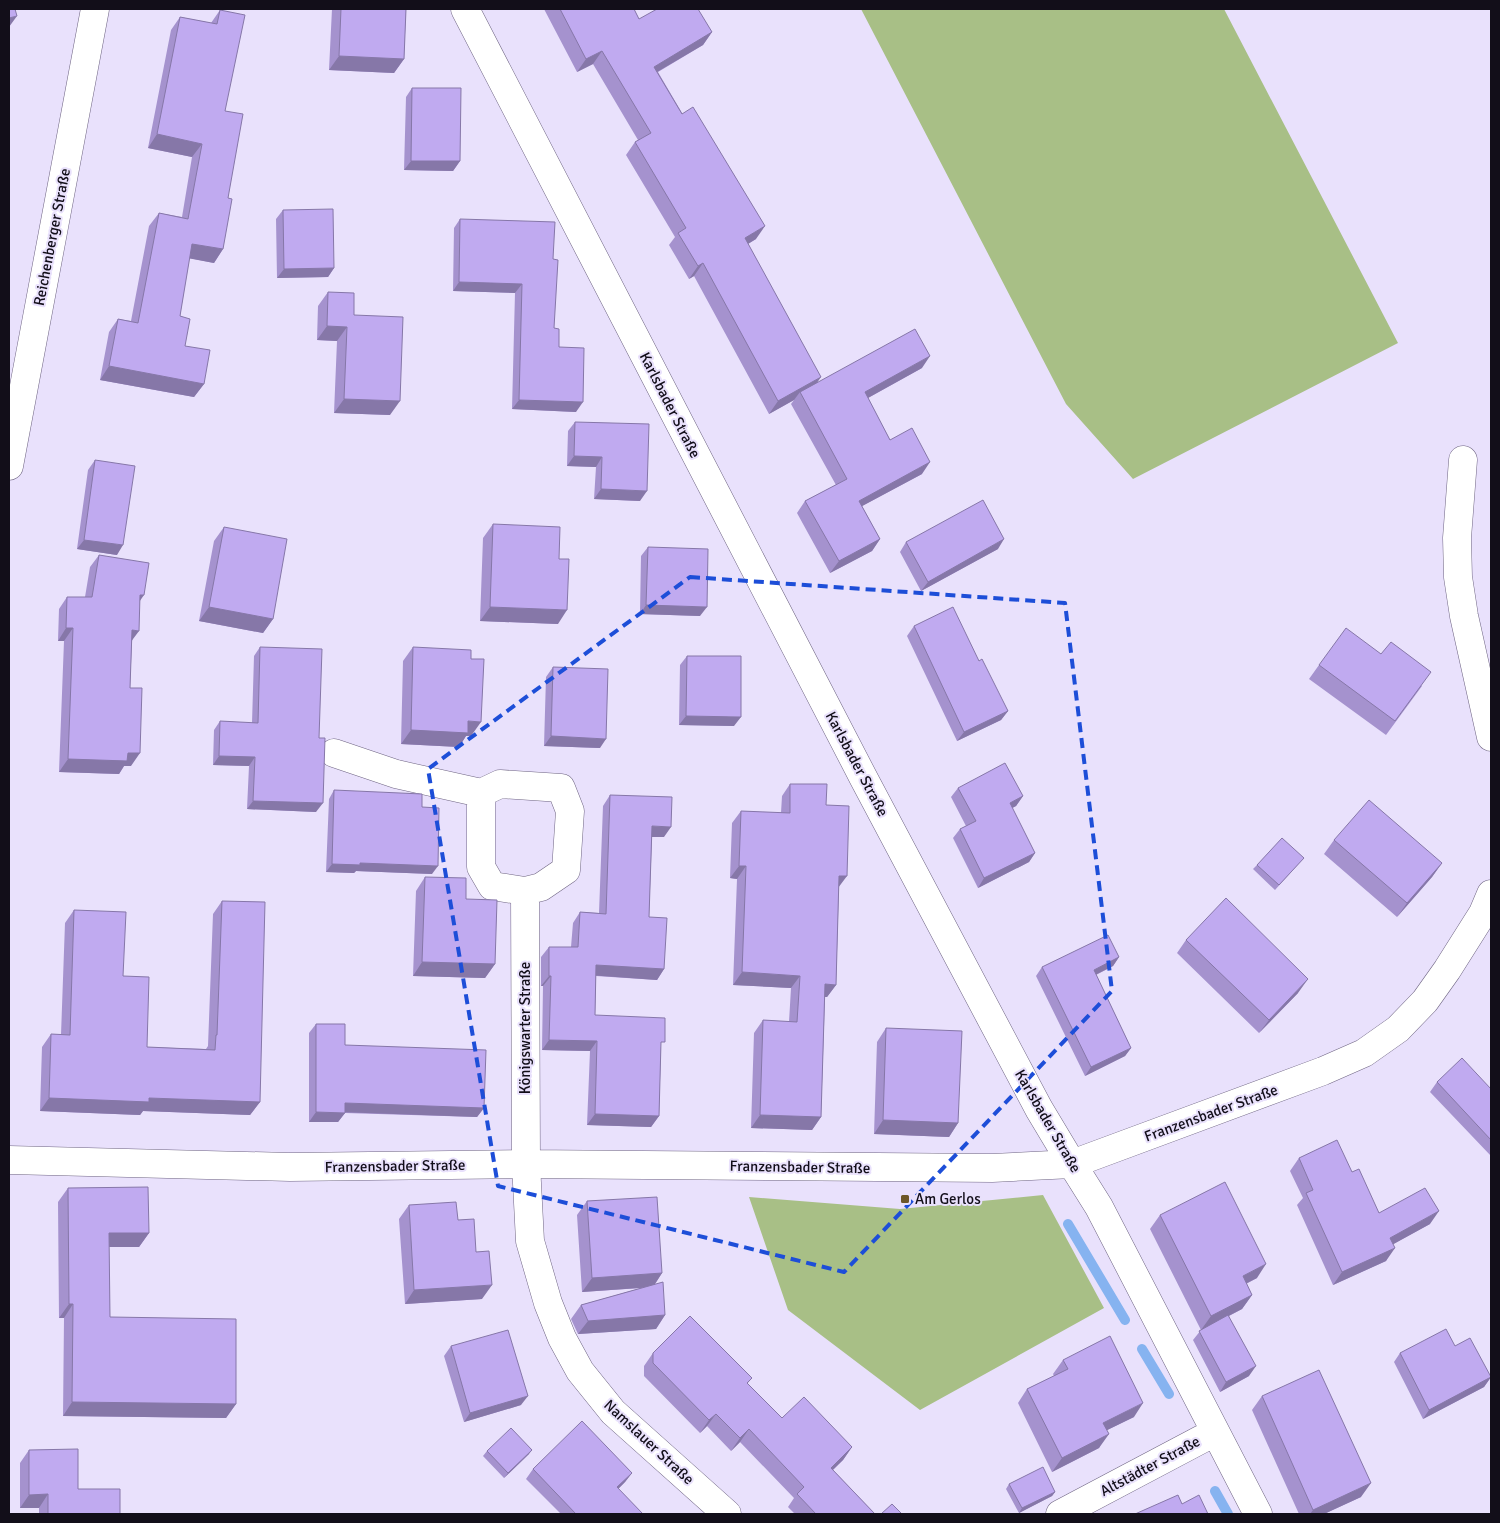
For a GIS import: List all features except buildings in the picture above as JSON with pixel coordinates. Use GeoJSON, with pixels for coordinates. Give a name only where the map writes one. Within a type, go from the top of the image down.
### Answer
{"type":"FeatureCollection","features":[{"type":"Feature","properties":{"kind":"street","name":"Reichenberger Straße"},"geometry":{"type":"LineString","coordinates":[[9,466],[95,9]]}},
{"type":"Feature","properties":{"kind":"street","name":"Karlsbader Straße"},"geometry":{"type":"LineString","coordinates":[[465,9],[863,777],[1035,1100],[1099,1207],[1258,1514]]}},
{"type":"Feature","properties":{"kind":"street"},"geometry":{"type":"LineString","coordinates":[[1463,460],[1457,538],[1458,577],[1464,616],[1491,737]]}},
{"type":"Feature","properties":{"kind":"street"},"geometry":{"type":"LineString","coordinates":[[334,753],[396,774],[481,794],[500,784],[561,788],[570,811],[566,870],[541,887],[525,891],[492,886],[481,867],[481,794]]}},
{"type":"Feature","properties":{"kind":"street","name":"Königswarter Straße"},"geometry":{"type":"LineString","coordinates":[[525,891],[526,1164]]}},
{"type":"Feature","properties":{"kind":"street","name":"Franzensbader Straße"},"geometry":{"type":"LineString","coordinates":[[9,1160],[290,1167],[526,1164],[992,1168],[1072,1164],[1364,1054],[1398,1029],[1425,1001],[1478,921],[1491,894]]}},
{"type":"Feature","properties":{"kind":"street","name":"Namslauer Straße"},"geometry":{"type":"LineString","coordinates":[[526,1164],[530,1241],[548,1302],[562,1338],[580,1371],[613,1412],[728,1514]]}},
{"type":"Feature","properties":{"kind":"street","name":"Altstädter Straße"},"geometry":{"type":"LineString","coordinates":[[1060,1514],[1215,1432]]}},
{"type":"Feature","properties":{"kind":"highlighted area"},"geometry":{"type":"Polygon","coordinates":[[[690,577],[1065,603],[1112,991],[844,1272],[498,1186],[428,769],[690,577]]]}},
{"type":"Feature","properties":{"kind":"green space"},"geometry":{"type":"Polygon","coordinates":[[[861,9],[1224,9],[1398,343],[1133,479],[1066,404],[861,9]]]}},
{"type":"Feature","properties":{"kind":"green space"},"geometry":{"type":"Polygon","coordinates":[[[1043,1195],[1104,1308],[920,1410],[788,1310],[749,1197],[900,1209],[1043,1195]]]}},
{"type":"Feature","properties":{"kind":"waterway"},"geometry":{"type":"LineString","coordinates":[[1068,1224],[1125,1320]]}},
{"type":"Feature","properties":{"kind":"waterway"},"geometry":{"type":"LineString","coordinates":[[1142,1349],[1169,1394]]}},
{"type":"Feature","properties":{"kind":"waterway"},"geometry":{"type":"LineString","coordinates":[[1215,1491],[1228,1514]]}},
{"type":"Feature","properties":{"kind":"place","name":"Am Gerlos"},"geometry":{"type":"Point","coordinates":[905,1199]}}]}
